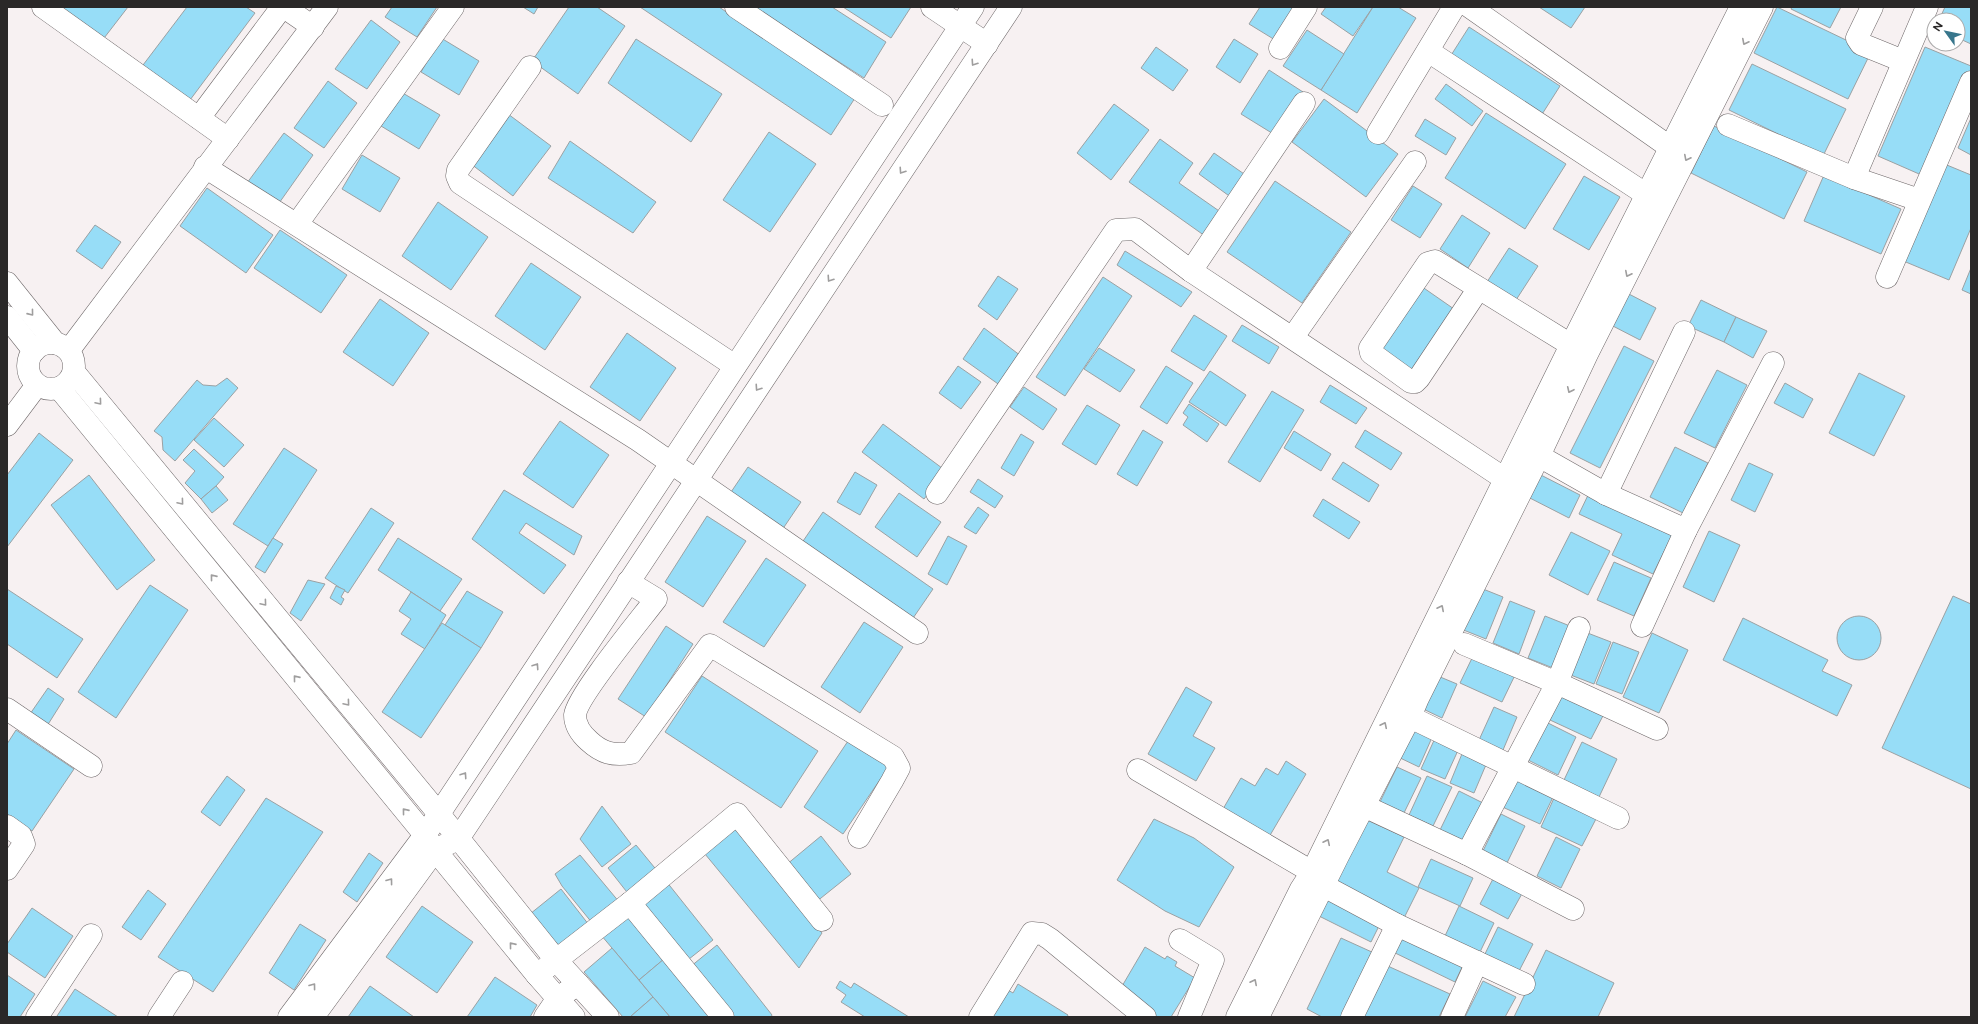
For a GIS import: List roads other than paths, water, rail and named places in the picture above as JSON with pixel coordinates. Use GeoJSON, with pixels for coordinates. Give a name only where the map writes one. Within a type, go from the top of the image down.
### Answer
{"type":"FeatureCollection","features":[{"type":"Feature","properties":{"kind":"street"},"geometry":{"type":"LineString","coordinates":[[43,7],[228,139]]}},
{"type":"Feature","properties":{"kind":"street"},"geometry":{"type":"LineString","coordinates":[[199,118],[283,7],[313,27]]}},
{"type":"Feature","properties":{"kind":"street"},"geometry":{"type":"LineString","coordinates":[[62,347],[228,139],[328,7]]}},
{"type":"Feature","properties":{"kind":"street"},"geometry":{"type":"LineString","coordinates":[[297,224],[452,7]]}},
{"type":"Feature","properties":{"kind":"street"},"geometry":{"type":"LineString","coordinates":[[736,7],[882,105]]}},
{"type":"Feature","properties":{"kind":"street"},"geometry":{"type":"LineString","coordinates":[[932,7],[987,44]]}},
{"type":"Feature","properties":{"kind":"street"},"geometry":{"type":"LineString","coordinates":[[313,1017],[430,842],[438,814],[973,7]]}},
{"type":"Feature","properties":{"kind":"street"},"geometry":{"type":"LineString","coordinates":[[458,839],[1012,7]]}},
{"type":"Feature","properties":{"kind":"street"},"geometry":{"type":"LineString","coordinates":[[1280,48],[1306,7]]}},
{"type":"Feature","properties":{"kind":"street"},"geometry":{"type":"LineString","coordinates":[[1378,133],[1454,7]]}},
{"type":"Feature","properties":{"kind":"street"},"geometry":{"type":"LineString","coordinates":[[1470,7],[1671,148]]}},
{"type":"Feature","properties":{"kind":"street"},"geometry":{"type":"LineString","coordinates":[[1258,1017],[1318,879],[1506,479],[1571,345],[1741,7]]}},
{"type":"Feature","properties":{"kind":"street"},"geometry":{"type":"LineString","coordinates":[[1237,1017],[1302,889],[1318,879],[1364,806],[1410,717],[1421,691],[1539,456],[1587,354],[1762,7]]}},
{"type":"Feature","properties":{"kind":"street"},"geometry":{"type":"LineString","coordinates":[[1872,7],[1857,38],[1861,44],[1903,61]]}},
{"type":"Feature","properties":{"kind":"street"},"geometry":{"type":"LineString","coordinates":[[1854,178],[1927,7]]}},
{"type":"Feature","properties":{"kind":"street"},"geometry":{"type":"LineString","coordinates":[[1428,51],[1647,195]]}},
{"type":"Feature","properties":{"kind":"street"},"geometry":{"type":"LineString","coordinates":[[530,67],[458,170],[456,176],[460,183],[735,366]]}},
{"type":"Feature","properties":{"kind":"street"},"geometry":{"type":"LineString","coordinates":[[1887,277],[1971,82]]}},
{"type":"Feature","properties":{"kind":"street"},"geometry":{"type":"LineString","coordinates":[[1191,271],[1304,103]]}},
{"type":"Feature","properties":{"kind":"street"},"geometry":{"type":"LineString","coordinates":[[1728,125],[1854,178],[1919,200]]}},
{"type":"Feature","properties":{"kind":"street"},"geometry":{"type":"LineString","coordinates":[[1293,337],[1415,162]]}},
{"type":"Feature","properties":{"kind":"street"},"geometry":{"type":"LineString","coordinates":[[205,167],[671,462],[916,633]]}},
{"type":"Feature","properties":{"kind":"street"},"geometry":{"type":"LineString","coordinates":[[937,493],[1116,230],[1135,229],[1191,271],[1506,479]]}},
{"type":"Feature","properties":{"kind":"street"},"geometry":{"type":"LineString","coordinates":[[1479,288],[1415,382],[1411,382],[1371,353],[1370,348],[1430,261],[1435,260],[1571,345]]}},
{"type":"Feature","properties":{"kind":"street"},"geometry":{"type":"LineString","coordinates":[[7,283],[62,347],[73,357],[74,372],[71,379],[59,388],[44,388],[37,385],[29,372],[28,364],[34,351],[40,346],[62,347]]}},
{"type":"Feature","properties":{"kind":"street"},"geometry":{"type":"LineString","coordinates":[[7,317],[34,351]]}},
{"type":"Feature","properties":{"kind":"street"},"geometry":{"type":"LineString","coordinates":[[1606,494],[1684,332]]}},
{"type":"Feature","properties":{"kind":"street"},"geometry":{"type":"LineString","coordinates":[[1642,626],[1686,530],[1773,363]]}},
{"type":"Feature","properties":{"kind":"street"},"geometry":{"type":"LineString","coordinates":[[74,372],[438,814],[556,960],[608,1017]]}},
{"type":"Feature","properties":{"kind":"street"},"geometry":{"type":"LineString","coordinates":[[7,425],[37,385]]}},
{"type":"Feature","properties":{"kind":"street"},"geometry":{"type":"LineString","coordinates":[[59,388],[537,975],[574,1017]]}},
{"type":"Feature","properties":{"kind":"street"},"geometry":{"type":"LineString","coordinates":[[1539,456],[1606,494],[1686,530]]}},
{"type":"Feature","properties":{"kind":"street"},"geometry":{"type":"LineString","coordinates":[[628,582],[656,599],[583,696],[575,715],[579,732],[596,748],[616,756],[630,754],[710,645],[893,757],[899,768],[859,837]]}},
{"type":"Feature","properties":{"kind":"street"},"geometry":{"type":"LineString","coordinates":[[1467,854],[1556,683],[1579,628]]}},
{"type":"Feature","properties":{"kind":"street"},"geometry":{"type":"LineString","coordinates":[[1464,644],[1556,683],[1657,729]]}},
{"type":"Feature","properties":{"kind":"street"},"geometry":{"type":"LineString","coordinates":[[7,709],[91,766]]}},
{"type":"Feature","properties":{"kind":"street"},"geometry":{"type":"LineString","coordinates":[[1410,717],[1618,818]]}},
{"type":"Feature","properties":{"kind":"street"},"geometry":{"type":"LineString","coordinates":[[1138,770],[1396,925],[1524,984]]}},
{"type":"Feature","properties":{"kind":"street"},"geometry":{"type":"LineString","coordinates":[[1364,806],[1467,854],[1573,910]]}},
{"type":"Feature","properties":{"kind":"street"},"geometry":{"type":"LineString","coordinates":[[537,975],[630,903],[738,814],[822,920]]}},
{"type":"Feature","properties":{"kind":"street"},"geometry":{"type":"LineString","coordinates":[[7,826],[21,836],[24,844],[7,869]]}},
{"type":"Feature","properties":{"kind":"street"},"geometry":{"type":"LineString","coordinates":[[289,1017],[430,842],[458,839]]}},
{"type":"Feature","properties":{"kind":"street"},"geometry":{"type":"LineString","coordinates":[[630,903],[723,1017]]}},
{"type":"Feature","properties":{"kind":"street"},"geometry":{"type":"LineString","coordinates":[[1352,1017],[1396,925]]}},
{"type":"Feature","properties":{"kind":"street"},"geometry":{"type":"LineString","coordinates":[[980,1017],[1032,933],[1042,934],[1050,939],[1145,1017]]}},
{"type":"Feature","properties":{"kind":"street"},"geometry":{"type":"LineString","coordinates":[[37,1017],[91,935]]}},
{"type":"Feature","properties":{"kind":"street"},"geometry":{"type":"LineString","coordinates":[[1180,940],[1213,960],[1189,1017]]}},
{"type":"Feature","properties":{"kind":"street"},"geometry":{"type":"LineString","coordinates":[[1452,1017],[1477,962]]}},
{"type":"Feature","properties":{"kind":"street"},"geometry":{"type":"LineString","coordinates":[[159,1017],[182,982]]}},
{"type":"Feature","properties":{"kind":"street"},"geometry":{"type":"LineString","coordinates":[[545,1017],[558,998],[578,984]]}}]}
